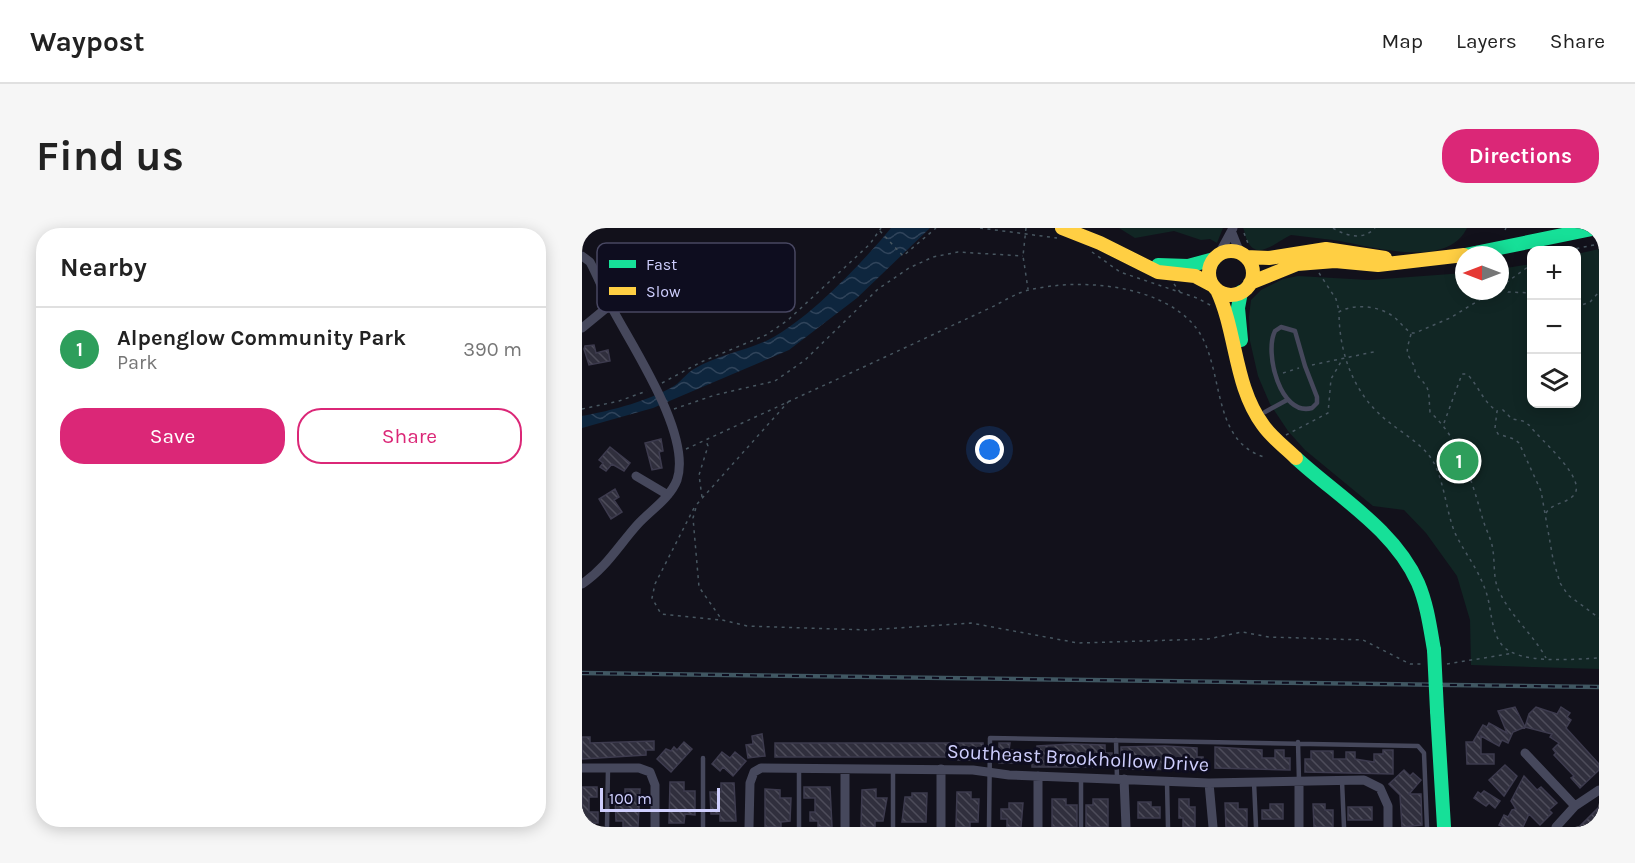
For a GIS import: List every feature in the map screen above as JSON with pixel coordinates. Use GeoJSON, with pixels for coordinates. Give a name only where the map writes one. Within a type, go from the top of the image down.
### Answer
{"type":"FeatureCollection","features":[{"type":"Feature","properties":{"kind":"main road"},"geometry":{"type":"LineString","coordinates":[[1509,246],[1597,228]]}},
{"type":"Feature","properties":{"kind":"main road"},"geometry":{"type":"LineString","coordinates":[[1063,234],[1147,265],[1158,272],[1195,276],[1229,295],[1297,264],[1335,261],[1378,265],[1395,261],[1455,256]]}},
{"type":"Feature","properties":{"kind":"main road"},"geometry":{"type":"LineString","coordinates":[[1147,265],[1188,266],[1226,251],[1270,259],[1308,250],[1326,249],[1378,256],[1395,261]]}},
{"type":"Feature","properties":{"kind":"main road"},"geometry":{"type":"LineString","coordinates":[[1246,253],[1252,270],[1245,288],[1239,327],[1243,354],[1250,379],[1278,440]]}},
{"type":"Feature","properties":{"kind":"main road"},"geometry":{"type":"LineString","coordinates":[[1217,256],[1209,271],[1226,310],[1242,383],[1261,424],[1396,545],[1420,585],[1432,625],[1444,827]]}},
{"type":"Feature","properties":{"kind":"street"},"geometry":{"type":"LineString","coordinates":[[1217,256],[1232,230],[1246,253]]}},
{"type":"Feature","properties":{"kind":"street"},"geometry":{"type":"LineString","coordinates":[[582,256],[590,262],[597,277]]}},
{"type":"Feature","properties":{"kind":"street"},"geometry":{"type":"LineString","coordinates":[[582,328],[601,312]]}},
{"type":"Feature","properties":{"kind":"street"},"geometry":{"type":"LineString","coordinates":[[582,584],[602,569],[638,524],[668,495],[679,473],[679,453],[665,410],[614,312]]}},
{"type":"Feature","properties":{"kind":"street"},"geometry":{"type":"LineString","coordinates":[[636,476],[668,495]]}},
{"type":"Feature","properties":{"kind":"street"},"geometry":{"type":"LineString","coordinates":[[1525,753],[1575,806]]}},
{"type":"Feature","properties":{"kind":"street"},"geometry":{"type":"LineString","coordinates":[[582,768],[639,768],[650,772],[655,785],[655,827]]}},
{"type":"Feature","properties":{"kind":"street","name":"Southeast Brookhollow Drive"},"geometry":{"type":"LineString","coordinates":[[749,827],[750,783],[754,772],[761,768],[941,769],[1038,776],[1209,783],[1364,780],[1380,788],[1388,806],[1388,827]]}},
{"type":"Feature","properties":{"kind":"street"},"geometry":{"type":"LineString","coordinates":[[940,827],[941,769]]}},
{"type":"Feature","properties":{"kind":"street"},"geometry":{"type":"LineString","coordinates":[[845,770],[845,827]]}},
{"type":"Feature","properties":{"kind":"street"},"geometry":{"type":"LineString","coordinates":[[1038,776],[1038,827]]}},
{"type":"Feature","properties":{"kind":"street"},"geometry":{"type":"LineString","coordinates":[[1120,778],[1126,827]]}},
{"type":"Feature","properties":{"kind":"street"},"geometry":{"type":"LineString","coordinates":[[1299,782],[1299,827]]}},
{"type":"Feature","properties":{"kind":"street"},"geometry":{"type":"LineString","coordinates":[[1209,783],[1212,827]]}},
{"type":"Feature","properties":{"kind":"street"},"geometry":{"type":"LineString","coordinates":[[1557,827],[1575,806],[1599,790]]}},
{"type":"Feature","properties":{"kind":"lane"},"geometry":{"type":"LineString","coordinates":[[1281,327],[1295,330],[1305,366],[1315,389],[1317,403],[1312,408],[1298,409],[1287,400],[1277,375],[1270,347],[1275,330],[1281,327]]}},
{"type":"Feature","properties":{"kind":"lane"},"geometry":{"type":"LineString","coordinates":[[1265,412],[1287,400]]}},
{"type":"Feature","properties":{"kind":"lane"},"geometry":{"type":"LineString","coordinates":[[989,827],[990,738],[1418,746],[1424,753],[1425,761],[1427,827]]}},
{"type":"Feature","properties":{"kind":"lane"},"geometry":{"type":"LineString","coordinates":[[1116,740],[1120,778]]}},
{"type":"Feature","properties":{"kind":"lane"},"geometry":{"type":"LineString","coordinates":[[1298,742],[1299,782]]}},
{"type":"Feature","properties":{"kind":"lane"},"geometry":{"type":"LineString","coordinates":[[703,758],[703,827]]}},
{"type":"Feature","properties":{"kind":"lane"},"geometry":{"type":"LineString","coordinates":[[608,768],[608,827]]}},
{"type":"Feature","properties":{"kind":"lane"},"geometry":{"type":"LineString","coordinates":[[799,769],[799,827]]}},
{"type":"Feature","properties":{"kind":"lane"},"geometry":{"type":"LineString","coordinates":[[893,770],[893,827]]}},
{"type":"Feature","properties":{"kind":"lane"},"geometry":{"type":"LineString","coordinates":[[1081,777],[1082,827]]}},
{"type":"Feature","properties":{"kind":"lane"},"geometry":{"type":"LineString","coordinates":[[1167,781],[1168,827]]}},
{"type":"Feature","properties":{"kind":"lane"},"geometry":{"type":"LineString","coordinates":[[1342,781],[1344,827]]}},
{"type":"Feature","properties":{"kind":"lane"},"geometry":{"type":"LineString","coordinates":[[1254,782],[1256,827]]}},
{"type":"Feature","properties":{"kind":"path"},"geometry":{"type":"LineString","coordinates":[[582,410],[619,401],[655,388],[702,362],[766,334],[788,320],[834,280],[870,244],[880,229],[903,256],[936,228]]}},
{"type":"Feature","properties":{"kind":"path"},"geometry":{"type":"LineString","coordinates":[[980,228],[1063,234]]}},
{"type":"Feature","properties":{"kind":"path"},"geometry":{"type":"LineString","coordinates":[[1026,228],[1023,256],[1028,290]]}},
{"type":"Feature","properties":{"kind":"path"},"geometry":{"type":"LineString","coordinates":[[1333,228],[1352,236],[1371,232],[1374,228]]}},
{"type":"Feature","properties":{"kind":"path"},"geometry":{"type":"LineString","coordinates":[[1244,233],[1246,253]]}},
{"type":"Feature","properties":{"kind":"path"},"geometry":{"type":"LineString","coordinates":[[1581,248],[1599,244]]}},
{"type":"Feature","properties":{"kind":"path"},"geometry":{"type":"LineString","coordinates":[[1089,250],[1120,272],[1197,298],[1216,308]]}},
{"type":"Feature","properties":{"kind":"path"},"geometry":{"type":"LineString","coordinates":[[665,410],[775,381],[805,360],[878,289],[909,268],[933,257],[958,252],[1023,256]]}},
{"type":"Feature","properties":{"kind":"path"},"geometry":{"type":"LineString","coordinates":[[1509,280],[1527,268]]}},
{"type":"Feature","properties":{"kind":"path"},"geometry":{"type":"LineString","coordinates":[[1318,272],[1332,292],[1340,312],[1340,338],[1345,359],[1364,397],[1374,410],[1421,447],[1433,461],[1454,531],[1485,588],[1497,638],[1503,647],[1514,653],[1546,659],[1599,658]]}},
{"type":"Feature","properties":{"kind":"path"},"geometry":{"type":"LineString","coordinates":[[679,453],[1028,290],[1065,286],[1110,288],[1146,293],[1171,305],[1192,324],[1207,344],[1213,363],[1217,393],[1241,444],[1253,454],[1264,457]]}},
{"type":"Feature","properties":{"kind":"path"},"geometry":{"type":"LineString","coordinates":[[1509,292],[1527,293]]}},
{"type":"Feature","properties":{"kind":"path"},"geometry":{"type":"LineString","coordinates":[[1581,305],[1590,302],[1599,292]]}},
{"type":"Feature","properties":{"kind":"path"},"geometry":{"type":"LineString","coordinates":[[1411,333],[1450,318],[1479,300]]}},
{"type":"Feature","properties":{"kind":"path"},"geometry":{"type":"LineString","coordinates":[[1340,312],[1347,307],[1374,309],[1393,316],[1411,333]]}},
{"type":"Feature","properties":{"kind":"path"},"geometry":{"type":"LineString","coordinates":[[1411,333],[1407,358],[1415,367],[1414,373],[1424,379],[1428,389],[1430,412],[1443,423],[1462,456],[1480,503],[1493,549],[1498,591],[1518,622],[1538,643],[1546,659]]}},
{"type":"Feature","properties":{"kind":"path"},"geometry":{"type":"LineString","coordinates":[[1277,375],[1305,366],[1378,351]]}},
{"type":"Feature","properties":{"kind":"path"},"geometry":{"type":"LineString","coordinates":[[1443,423],[1462,374],[1467,374],[1485,402],[1497,411],[1503,410],[1512,419],[1529,425],[1541,441],[1560,458],[1576,484],[1572,497],[1549,508],[1546,513]]}},
{"type":"Feature","properties":{"kind":"path"},"geometry":{"type":"LineString","coordinates":[[789,401],[697,504],[655,584],[652,598],[661,614],[722,620],[747,626],[868,630],[971,623],[1078,643],[1208,639],[1242,632],[1269,637],[1363,640],[1410,664],[1433,664]]}},
{"type":"Feature","properties":{"kind":"path"},"geometry":{"type":"LineString","coordinates":[[1497,411],[1495,428],[1498,434],[1519,443],[1541,491],[1560,583],[1568,595],[1599,618]]}},
{"type":"Feature","properties":{"kind":"path"},"geometry":{"type":"LineString","coordinates":[[702,498],[699,475],[708,446],[706,440]]}},
{"type":"Feature","properties":{"kind":"path"},"geometry":{"type":"LineString","coordinates":[[697,504],[693,518],[699,587],[722,620]]}},
{"type":"Feature","properties":{"kind":"path"},"geometry":{"type":"LineString","coordinates":[[1444,664],[1467,663],[1514,653]]}},
{"type":"Feature","properties":{"kind":"green space"},"geometry":{"type":"Polygon","coordinates":[[[1119,228],[1223,228],[1217,243],[1210,239],[1201,240],[1174,231],[1135,238],[1119,228]]]}},
{"type":"Feature","properties":{"kind":"green space"},"geometry":{"type":"Polygon","coordinates":[[[1243,228],[1467,228],[1457,241],[1442,249],[1405,252],[1291,235],[1269,248],[1257,250],[1252,248],[1248,242],[1243,228]]]}},
{"type":"Feature","properties":{"kind":"green space"},"geometry":{"type":"Polygon","coordinates":[[[1599,249],[1599,669],[1471,665],[1470,620],[1457,576],[1426,533],[1404,510],[1373,506],[1305,450],[1288,431],[1270,404],[1258,376],[1250,341],[1251,300],[1261,290],[1283,279],[1298,276],[1369,280],[1455,274],[1455,300],[1509,300],[1509,268],[1527,265],[1527,408],[1581,408],[1581,253],[1599,249]]]}},
{"type":"Feature","properties":{"kind":"water"},"geometry":{"type":"Polygon","coordinates":[[[891,228],[930,228],[857,298],[789,350],[653,408],[582,428],[582,416],[618,408],[656,395],[677,384],[703,364],[761,343],[785,330],[835,289],[891,228]]]}},
{"type":"Feature","properties":{"kind":"building"},"geometry":{"type":"Polygon","coordinates":[[[594,345],[596,353],[608,350],[610,361],[589,365],[584,349],[585,346],[594,345]]]}},
{"type":"Feature","properties":{"kind":"building"},"geometry":{"type":"Polygon","coordinates":[[[661,439],[663,451],[659,452],[662,468],[652,470],[645,443],[661,439]]]}},
{"type":"Feature","properties":{"kind":"building"},"geometry":{"type":"Polygon","coordinates":[[[610,447],[630,463],[624,471],[612,464],[606,471],[600,467],[603,463],[599,460],[610,447]]]}},
{"type":"Feature","properties":{"kind":"building"},"geometry":{"type":"Polygon","coordinates":[[[615,489],[619,497],[614,500],[622,512],[611,519],[599,499],[615,489]]]}},
{"type":"Feature","properties":{"kind":"building"},"geometry":{"type":"Polygon","coordinates":[[[1515,707],[1525,727],[1513,732],[1508,743],[1502,740],[1499,746],[1481,736],[1481,754],[1494,754],[1494,764],[1467,764],[1466,742],[1473,742],[1483,725],[1487,727],[1489,723],[1507,733],[1498,711],[1515,707]]]}},
{"type":"Feature","properties":{"kind":"building"},"geometry":{"type":"Polygon","coordinates":[[[1536,707],[1557,714],[1561,707],[1570,713],[1567,717],[1571,720],[1566,728],[1599,764],[1599,770],[1580,788],[1571,778],[1574,776],[1554,755],[1556,753],[1553,749],[1559,743],[1550,737],[1552,734],[1525,727],[1529,714],[1536,707]]]}},
{"type":"Feature","properties":{"kind":"building"},"geometry":{"type":"Polygon","coordinates":[[[762,734],[765,756],[748,758],[746,745],[753,744],[752,736],[762,734]]]}},
{"type":"Feature","properties":{"kind":"building"},"geometry":{"type":"Polygon","coordinates":[[[582,737],[590,737],[590,743],[654,741],[654,750],[646,750],[646,755],[582,759],[582,737]]]}},
{"type":"Feature","properties":{"kind":"building"},"geometry":{"type":"Polygon","coordinates":[[[684,742],[692,749],[671,772],[657,759],[666,749],[671,751],[674,747],[677,750],[684,742]]]}},
{"type":"Feature","properties":{"kind":"building"},"geometry":{"type":"Polygon","coordinates":[[[775,743],[983,743],[984,760],[958,760],[958,757],[775,757],[775,743]]]}},
{"type":"Feature","properties":{"kind":"building"},"geometry":{"type":"Polygon","coordinates":[[[999,743],[1010,743],[1009,750],[1015,750],[1015,763],[999,763],[999,743]]]}},
{"type":"Feature","properties":{"kind":"building"},"geometry":{"type":"Polygon","coordinates":[[[1105,745],[1105,753],[1112,753],[1112,767],[1032,767],[1032,754],[1037,754],[1037,746],[1105,745]]]}},
{"type":"Feature","properties":{"kind":"building"},"geometry":{"type":"Polygon","coordinates":[[[1121,747],[1197,748],[1197,757],[1203,757],[1203,770],[1121,769],[1121,747]]]}},
{"type":"Feature","properties":{"kind":"building"},"geometry":{"type":"Polygon","coordinates":[[[1215,747],[1262,750],[1262,758],[1275,758],[1275,750],[1284,750],[1284,758],[1290,758],[1290,770],[1215,768],[1215,747]]]}},
{"type":"Feature","properties":{"kind":"building"},"geometry":{"type":"Polygon","coordinates":[[[1383,750],[1393,750],[1393,774],[1305,772],[1305,759],[1311,759],[1311,751],[1333,751],[1333,759],[1346,759],[1346,752],[1355,752],[1355,759],[1374,762],[1374,754],[1383,754],[1383,750]]]}},
{"type":"Feature","properties":{"kind":"building"},"geometry":{"type":"Polygon","coordinates":[[[722,752],[730,758],[735,752],[746,761],[733,776],[723,767],[720,771],[712,764],[722,752]]]}},
{"type":"Feature","properties":{"kind":"building"},"geometry":{"type":"Polygon","coordinates":[[[1505,765],[1517,776],[1504,796],[1489,780],[1505,765]]]}},
{"type":"Feature","properties":{"kind":"building"},"geometry":{"type":"Polygon","coordinates":[[[1404,770],[1410,776],[1413,773],[1421,780],[1409,794],[1421,794],[1422,825],[1402,827],[1400,795],[1389,784],[1404,770]]]}},
{"type":"Feature","properties":{"kind":"building"},"geometry":{"type":"Polygon","coordinates":[[[1524,776],[1537,790],[1541,787],[1557,803],[1549,810],[1552,813],[1540,825],[1529,814],[1523,827],[1499,825],[1504,815],[1508,817],[1512,810],[1516,809],[1511,801],[1524,776]]]}},
{"type":"Feature","properties":{"kind":"building"},"geometry":{"type":"Polygon","coordinates":[[[670,782],[684,782],[684,791],[695,791],[695,815],[685,814],[684,823],[669,823],[670,782]]]}},
{"type":"Feature","properties":{"kind":"building"},"geometry":{"type":"Polygon","coordinates":[[[721,783],[734,783],[736,821],[720,821],[720,814],[711,814],[710,792],[721,792],[721,783]]]}},
{"type":"Feature","properties":{"kind":"building"},"geometry":{"type":"Polygon","coordinates":[[[582,787],[597,787],[597,797],[589,797],[589,812],[598,812],[598,823],[591,823],[591,827],[582,827],[582,787]]]}},
{"type":"Feature","properties":{"kind":"building"},"geometry":{"type":"Polygon","coordinates":[[[804,787],[830,787],[832,827],[818,827],[818,821],[810,821],[810,812],[815,812],[815,798],[804,798],[804,787]]]}},
{"type":"Feature","properties":{"kind":"building"},"geometry":{"type":"Polygon","coordinates":[[[625,789],[640,789],[638,827],[623,827],[623,821],[616,821],[615,799],[625,798],[625,789]]]}},
{"type":"Feature","properties":{"kind":"building"},"geometry":{"type":"Polygon","coordinates":[[[765,789],[780,790],[780,798],[791,798],[790,821],[781,822],[781,827],[765,827],[765,789]]]}},
{"type":"Feature","properties":{"kind":"building"},"geometry":{"type":"Polygon","coordinates":[[[876,789],[876,798],[887,798],[883,821],[875,821],[875,827],[861,827],[862,790],[876,789]]]}},
{"type":"Feature","properties":{"kind":"building"},"geometry":{"type":"Polygon","coordinates":[[[1484,791],[1500,801],[1495,808],[1489,803],[1486,806],[1474,798],[1478,792],[1481,794],[1484,791]]]}},
{"type":"Feature","properties":{"kind":"building"},"geometry":{"type":"Polygon","coordinates":[[[957,792],[971,792],[971,799],[979,799],[978,822],[970,822],[970,827],[956,827],[957,792]]]}},
{"type":"Feature","properties":{"kind":"building"},"geometry":{"type":"Polygon","coordinates":[[[912,793],[927,793],[926,822],[902,822],[905,797],[912,797],[912,793]]]}},
{"type":"Feature","properties":{"kind":"building"},"geometry":{"type":"Polygon","coordinates":[[[1052,799],[1066,799],[1066,805],[1077,805],[1077,827],[1052,827],[1052,799]]]}},
{"type":"Feature","properties":{"kind":"building"},"geometry":{"type":"Polygon","coordinates":[[[1093,799],[1108,799],[1108,827],[1086,827],[1086,805],[1093,805],[1093,799]]]}},
{"type":"Feature","properties":{"kind":"building"},"geometry":{"type":"Polygon","coordinates":[[[1179,799],[1189,799],[1189,807],[1195,807],[1195,827],[1183,827],[1183,818],[1179,818],[1179,799]]]}},
{"type":"Feature","properties":{"kind":"building"},"geometry":{"type":"Polygon","coordinates":[[[1138,802],[1151,802],[1151,807],[1160,807],[1160,818],[1138,818],[1138,802]]]}},
{"type":"Feature","properties":{"kind":"building"},"geometry":{"type":"Polygon","coordinates":[[[1009,803],[1023,803],[1021,827],[1007,827],[1007,819],[1001,819],[1001,809],[1009,809],[1009,803]]]}},
{"type":"Feature","properties":{"kind":"building"},"geometry":{"type":"Polygon","coordinates":[[[1225,803],[1238,803],[1238,809],[1247,809],[1247,827],[1226,827],[1225,803]]]}},
{"type":"Feature","properties":{"kind":"building"},"geometry":{"type":"Polygon","coordinates":[[[1270,804],[1283,804],[1283,819],[1262,819],[1262,810],[1270,810],[1270,804]]]}},
{"type":"Feature","properties":{"kind":"building"},"geometry":{"type":"Polygon","coordinates":[[[1313,804],[1325,804],[1325,810],[1333,810],[1333,827],[1314,827],[1313,804]]]}},
{"type":"Feature","properties":{"kind":"building"},"geometry":{"type":"Polygon","coordinates":[[[1348,807],[1372,807],[1372,820],[1348,820],[1348,807]]]}},
{"type":"Feature","properties":{"kind":"building"},"geometry":{"type":"Polygon","coordinates":[[[1599,807],[1599,827],[1579,827],[1599,807]]]}},
{"type":"Feature","properties":{"kind":"railway"},"geometry":{"type":"LineString","coordinates":[[582,673],[1599,687]]}},
{"type":"Feature","properties":{"kind":"traffic: fast"},"geometry":{"type":"LineString","coordinates":[[1509,246],[1597,228]]}},
{"type":"Feature","properties":{"kind":"traffic: fast"},"geometry":{"type":"LineString","coordinates":[[1158,265],[1188,266],[1214,259]]}},
{"type":"Feature","properties":{"kind":"traffic: fast"},"geometry":{"type":"LineString","coordinates":[[1241,292],[1238,308],[1241,340]]}},
{"type":"Feature","properties":{"kind":"traffic: fast"},"geometry":{"type":"LineString","coordinates":[[1296,458],[1380,530],[1408,564],[1424,599],[1434,650]]}},
{"type":"Feature","properties":{"kind":"traffic: fast"},"geometry":{"type":"LineString","coordinates":[[1434,650],[1437,711]]}},
{"type":"Feature","properties":{"kind":"traffic: fast"},"geometry":{"type":"LineString","coordinates":[[1437,711],[1444,827]]}},
{"type":"Feature","properties":{"kind":"traffic: slow"},"geometry":{"type":"LineString","coordinates":[[1062,228],[1100,243],[1158,272],[1195,276],[1212,285]]}},
{"type":"Feature","properties":{"kind":"traffic: slow"},"geometry":{"type":"LineString","coordinates":[[1246,257],[1269,258],[1326,249],[1385,258]]}},
{"type":"Feature","properties":{"kind":"traffic: slow"},"geometry":{"type":"LineString","coordinates":[[1231,251],[1246,258],[1253,273],[1246,288],[1231,295],[1216,288],[1209,273],[1216,258],[1231,251]]}},
{"type":"Feature","properties":{"kind":"traffic: slow"},"geometry":{"type":"LineString","coordinates":[[1250,283],[1297,264],[1335,261],[1378,265],[1455,256]]}},
{"type":"Feature","properties":{"kind":"traffic: slow"},"geometry":{"type":"LineString","coordinates":[[1217,290],[1229,324],[1246,394],[1270,434],[1296,458]]}},
{"type":"Feature","properties":{"kind":"place","name":"Alpenglow Community Park"},"geometry":{"type":"Point","coordinates":[1459,461]}}]}
